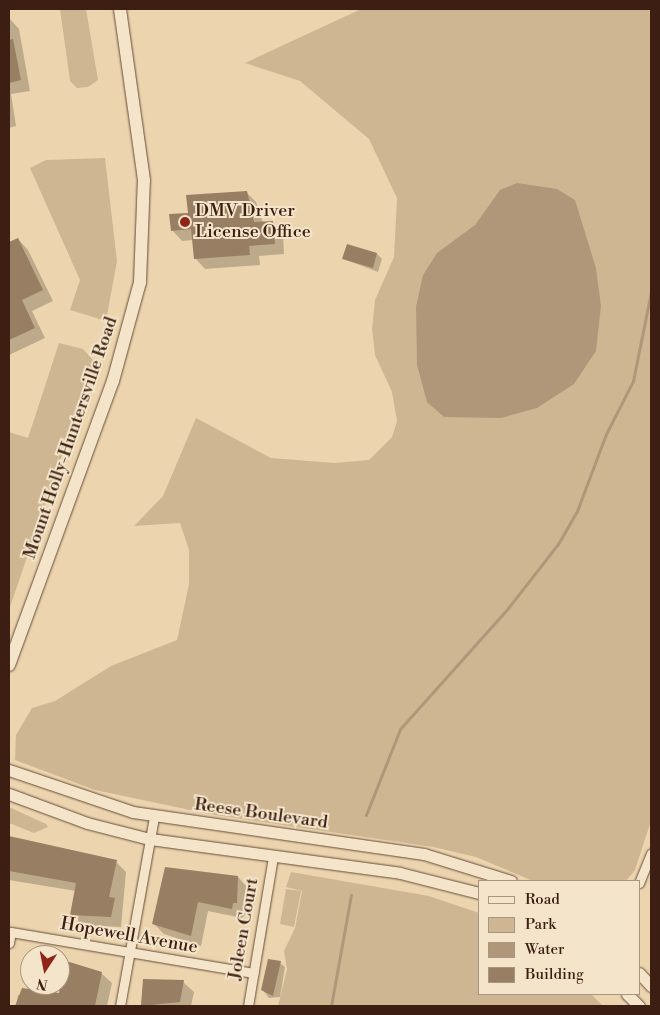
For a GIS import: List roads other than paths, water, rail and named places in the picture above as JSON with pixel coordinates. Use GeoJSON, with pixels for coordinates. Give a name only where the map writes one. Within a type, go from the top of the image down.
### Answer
{"type":"FeatureCollection","features":[{"type":"Feature","properties":{"kind":"main road","name":"Mount Holly-Huntersville Road"},"geometry":{"type":"LineString","coordinates":[[9,665],[110,390],[140,282],[144,180],[120,9]]}},
{"type":"Feature","properties":{"kind":"street","name":"Reese Boulevard"},"geometry":{"type":"LineString","coordinates":[[9,770],[87,799],[154,817],[424,854],[508,880]]}},
{"type":"Feature","properties":{"kind":"street"},"geometry":{"type":"LineString","coordinates":[[9,794],[80,821],[150,839],[410,875],[478,893]]}},
{"type":"Feature","properties":{"kind":"street"},"geometry":{"type":"LineString","coordinates":[[120,1006],[154,817]]}},
{"type":"Feature","properties":{"kind":"street"},"geometry":{"type":"LineString","coordinates":[[640,880],[651,853]]}},
{"type":"Feature","properties":{"kind":"street","name":"Joleen Court"},"geometry":{"type":"LineString","coordinates":[[248,1006],[273,857]]}},
{"type":"Feature","properties":{"kind":"street","name":"Hopewell Avenue"},"geometry":{"type":"LineString","coordinates":[[9,943],[11,932],[254,973]]}},
{"type":"Feature","properties":{"kind":"street"},"geometry":{"type":"LineString","coordinates":[[640,974],[651,986]]}},
{"type":"Feature","properties":{"kind":"street"},"geometry":{"type":"LineString","coordinates":[[628,995],[639,1006]]}},
{"type":"Feature","properties":{"kind":"water"},"geometry":{"type":"Polygon","coordinates":[[[517,183],[557,189],[575,200],[596,268],[601,306],[596,351],[574,384],[537,408],[501,418],[444,417],[427,402],[417,365],[416,307],[423,275],[437,253],[475,225],[500,190],[517,183]]]}},
{"type":"Feature","properties":{"kind":"waterway"},"geometry":{"type":"LineString","coordinates":[[366,815],[400,729],[508,608],[558,544],[577,511],[606,434],[633,381],[651,292]]}},
{"type":"Feature","properties":{"kind":"waterway"},"geometry":{"type":"LineString","coordinates":[[331,1006],[351,895]]}},
{"type":"Feature","properties":{"kind":"place","name":"DMV Driver License Office"},"geometry":{"type":"Point","coordinates":[185,222]}}]}
